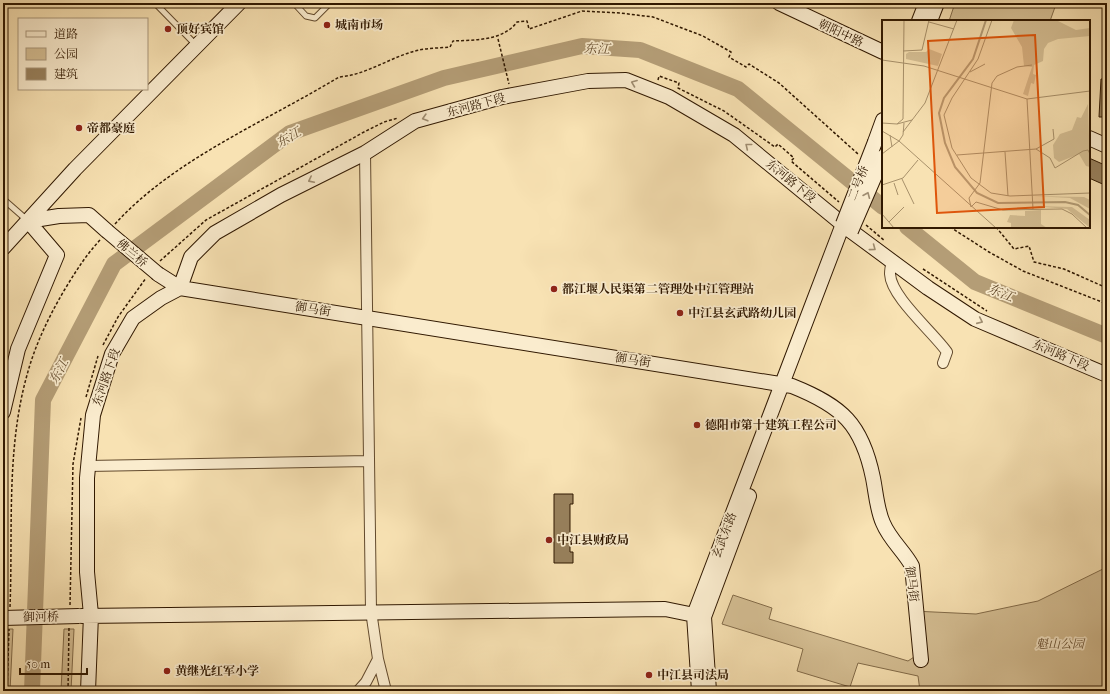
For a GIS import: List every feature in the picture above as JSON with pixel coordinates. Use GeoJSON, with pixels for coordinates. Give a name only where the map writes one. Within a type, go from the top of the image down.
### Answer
{"type":"FeatureCollection","features":[{"type":"Feature","properties":{"kind":"street"},"geometry":{"type":"LineString","coordinates":[[3,248],[75,169],[240,3]]}},
{"type":"Feature","properties":{"kind":"street","name":"朝阳中路"},"geometry":{"type":"LineString","coordinates":[[779,3],[882,52]]}},
{"type":"Feature","properties":{"kind":"street"},"geometry":{"type":"LineString","coordinates":[[919,20],[926,3]]}},
{"type":"Feature","properties":{"kind":"street"},"geometry":{"type":"LineString","coordinates":[[930,20],[937,3]]}},
{"type":"Feature","properties":{"kind":"street","name":"东河路下段"},"geometry":{"type":"LineString","coordinates":[[88,691],[77,616],[87,572],[88,466],[93,415],[112,354],[133,318],[161,298],[180,288],[190,257],[215,233],[281,195],[365,153],[416,121],[502,97],[588,81],[626,80],[669,97],[734,135],[847,227],[892,261],[975,319],[1107,375]]}},
{"type":"Feature","properties":{"kind":"street","name":"二号桥"},"geometry":{"type":"LineString","coordinates":[[847,227],[882,123]]}},
{"type":"Feature","properties":{"kind":"street"},"geometry":{"type":"LineString","coordinates":[[1090,138],[1107,146]]}},
{"type":"Feature","properties":{"kind":"street"},"geometry":{"type":"LineString","coordinates":[[365,153],[371,611],[378,659],[386,691]]}},
{"type":"Feature","properties":{"kind":"street","name":"二号桥"},"geometry":{"type":"LineString","coordinates":[[847,227],[882,159]]}},
{"type":"Feature","properties":{"kind":"street"},"geometry":{"type":"LineString","coordinates":[[28,221],[59,216],[89,215],[106,233]]}},
{"type":"Feature","properties":{"kind":"street"},"geometry":{"type":"LineString","coordinates":[[3,412],[18,349],[57,255],[28,221]]}},
{"type":"Feature","properties":{"kind":"street","name":"玄武东路"},"geometry":{"type":"LineString","coordinates":[[699,691],[699,616],[719,546],[787,385],[847,227]]}},
{"type":"Feature","properties":{"kind":"street","name":"佛兰桥"},"geometry":{"type":"LineString","coordinates":[[106,233],[155,270]]}},
{"type":"Feature","properties":{"kind":"street"},"geometry":{"type":"LineString","coordinates":[[892,261],[890,274],[897,294],[940,342],[947,352],[942,363]]}},
{"type":"Feature","properties":{"kind":"street","name":"御马街"},"geometry":{"type":"LineString","coordinates":[[155,270],[180,288],[787,385],[819,397],[838,409],[860,435],[870,464],[882,522],[892,540],[907,557],[912,566],[921,660]]}},
{"type":"Feature","properties":{"kind":"street"},"geometry":{"type":"LineString","coordinates":[[88,466],[369,461]]}},
{"type":"Feature","properties":{"kind":"street","name":"御河桥"},"geometry":{"type":"LineString","coordinates":[[7,617],[371,611],[665,609],[699,616]]}},
{"type":"Feature","properties":{"kind":"street","name":"玄武东路"},"geometry":{"type":"LineString","coordinates":[[699,616],[709,691]]}},
{"type":"Feature","properties":{"kind":"street"},"geometry":{"type":"LineString","coordinates":[[358,691],[366,682],[378,659]]}},
{"type":"Feature","properties":{"kind":"lane"},"geometry":{"type":"LineString","coordinates":[[155,3],[197,46]]}},
{"type":"Feature","properties":{"kind":"lane"},"geometry":{"type":"LineString","coordinates":[[294,3],[306,16],[315,18],[330,3]]}},
{"type":"Feature","properties":{"kind":"lane"},"geometry":{"type":"LineString","coordinates":[[3,199],[28,221]]}},
{"type":"Feature","properties":{"kind":"path"},"geometry":{"type":"LineString","coordinates":[[7,691],[7,617],[13,467],[17,423],[27,375],[40,336],[56,304],[84,257],[126,211],[164,179],[197,158],[339,77],[353,76],[377,65],[419,50],[450,47],[453,41],[485,39],[512,28],[517,22],[527,21],[529,29],[582,11],[653,17],[703,36],[731,52],[729,57],[746,67],[749,64],[779,83],[862,158]]}},
{"type":"Feature","properties":{"kind":"path"},"geometry":{"type":"LineString","coordinates":[[498,39],[510,89]]}},
{"type":"Feature","properties":{"kind":"path"},"geometry":{"type":"LineString","coordinates":[[657,81],[659,76],[679,83],[678,88],[724,111],[775,147],[778,144],[794,158],[791,161],[839,202]]}},
{"type":"Feature","properties":{"kind":"path"},"geometry":{"type":"LineString","coordinates":[[84,403],[92,372],[104,344],[131,296],[206,220],[231,204],[384,122],[404,116]]}},
{"type":"Feature","properties":{"kind":"path"},"geometry":{"type":"LineString","coordinates":[[384,122],[387,127]]}},
{"type":"Feature","properties":{"kind":"path"},"geometry":{"type":"LineString","coordinates":[[863,223],[888,243]]}},
{"type":"Feature","properties":{"kind":"path"},"geometry":{"type":"LineString","coordinates":[[952,228],[989,252],[1022,270],[1107,304]]}},
{"type":"Feature","properties":{"kind":"path"},"geometry":{"type":"LineString","coordinates":[[997,228],[1014,249],[1029,246],[1034,262],[1064,269],[1107,288]]}},
{"type":"Feature","properties":{"kind":"path"},"geometry":{"type":"LineString","coordinates":[[919,266],[988,312]]}},
{"type":"Feature","properties":{"kind":"path"},"geometry":{"type":"LineString","coordinates":[[68,691],[77,616],[73,464],[81,418]]}},
{"type":"Feature","properties":{"kind":"green space"},"geometry":{"type":"Polygon","coordinates":[[[955,3],[1052,3],[1055,7],[1050,20],[949,20],[955,3]]]}},
{"type":"Feature","properties":{"kind":"green space","name":"魁山公园"},"geometry":{"type":"Polygon","coordinates":[[[1107,567],[1107,691],[920,691],[918,676],[858,663],[850,687],[797,671],[803,649],[722,624],[733,595],[772,608],[769,619],[908,661],[914,657],[913,611],[976,614],[1038,601],[1107,567]]]}},
{"type":"Feature","properties":{"kind":"green space"},"geometry":{"type":"Polygon","coordinates":[[[3,629],[13,629],[10,691],[3,691],[3,629]]]}},
{"type":"Feature","properties":{"kind":"green space"},"geometry":{"type":"Polygon","coordinates":[[[64,629],[74,629],[71,691],[61,691],[64,629]]]}},
{"type":"Feature","properties":{"kind":"building"},"geometry":{"type":"Polygon","coordinates":[[[1101,79],[1107,79],[1107,117],[1099,117],[1101,79]]]}},
{"type":"Feature","properties":{"kind":"building"},"geometry":{"type":"Polygon","coordinates":[[[1090,158],[1107,166],[1107,186],[1090,178],[1090,158]]]}},
{"type":"Feature","properties":{"kind":"building"},"geometry":{"type":"Polygon","coordinates":[[[554,494],[573,494],[573,504],[570,504],[570,552],[573,552],[573,563],[554,563],[554,494]]]}},
{"type":"Feature","properties":{"kind":"waterway","name":"东江"},"geometry":{"type":"LineString","coordinates":[[32,691],[43,400],[114,264],[290,133],[444,78],[582,46],[640,50],[738,89],[882,206]]}},
{"type":"Feature","properties":{"kind":"waterway","name":"东江"},"geometry":{"type":"LineString","coordinates":[[908,228],[975,282],[1107,336]]}},
{"type":"Feature","properties":{"kind":"place","name":"城南市场"},"geometry":{"type":"Point","coordinates":[327,25]}},
{"type":"Feature","properties":{"kind":"place","name":"顶好宾馆"},"geometry":{"type":"Point","coordinates":[168,29]}},
{"type":"Feature","properties":{"kind":"place","name":"帝都豪庭"},"geometry":{"type":"Point","coordinates":[79,128]}},
{"type":"Feature","properties":{"kind":"place","name":"都江堰人民渠第二管理处中江管理站"},"geometry":{"type":"Point","coordinates":[554,289]}},
{"type":"Feature","properties":{"kind":"place","name":"中江县玄武路幼儿园"},"geometry":{"type":"Point","coordinates":[680,313]}},
{"type":"Feature","properties":{"kind":"place","name":"德阳市第十建筑工程公司"},"geometry":{"type":"Point","coordinates":[697,425]}},
{"type":"Feature","properties":{"kind":"place","name":"中江县财政局"},"geometry":{"type":"Point","coordinates":[549,540]}},
{"type":"Feature","properties":{"kind":"place","name":"黄继光红军小学"},"geometry":{"type":"Point","coordinates":[167,671]}},
{"type":"Feature","properties":{"kind":"place","name":"中江县司法局"},"geometry":{"type":"Point","coordinates":[649,675]}}]}
